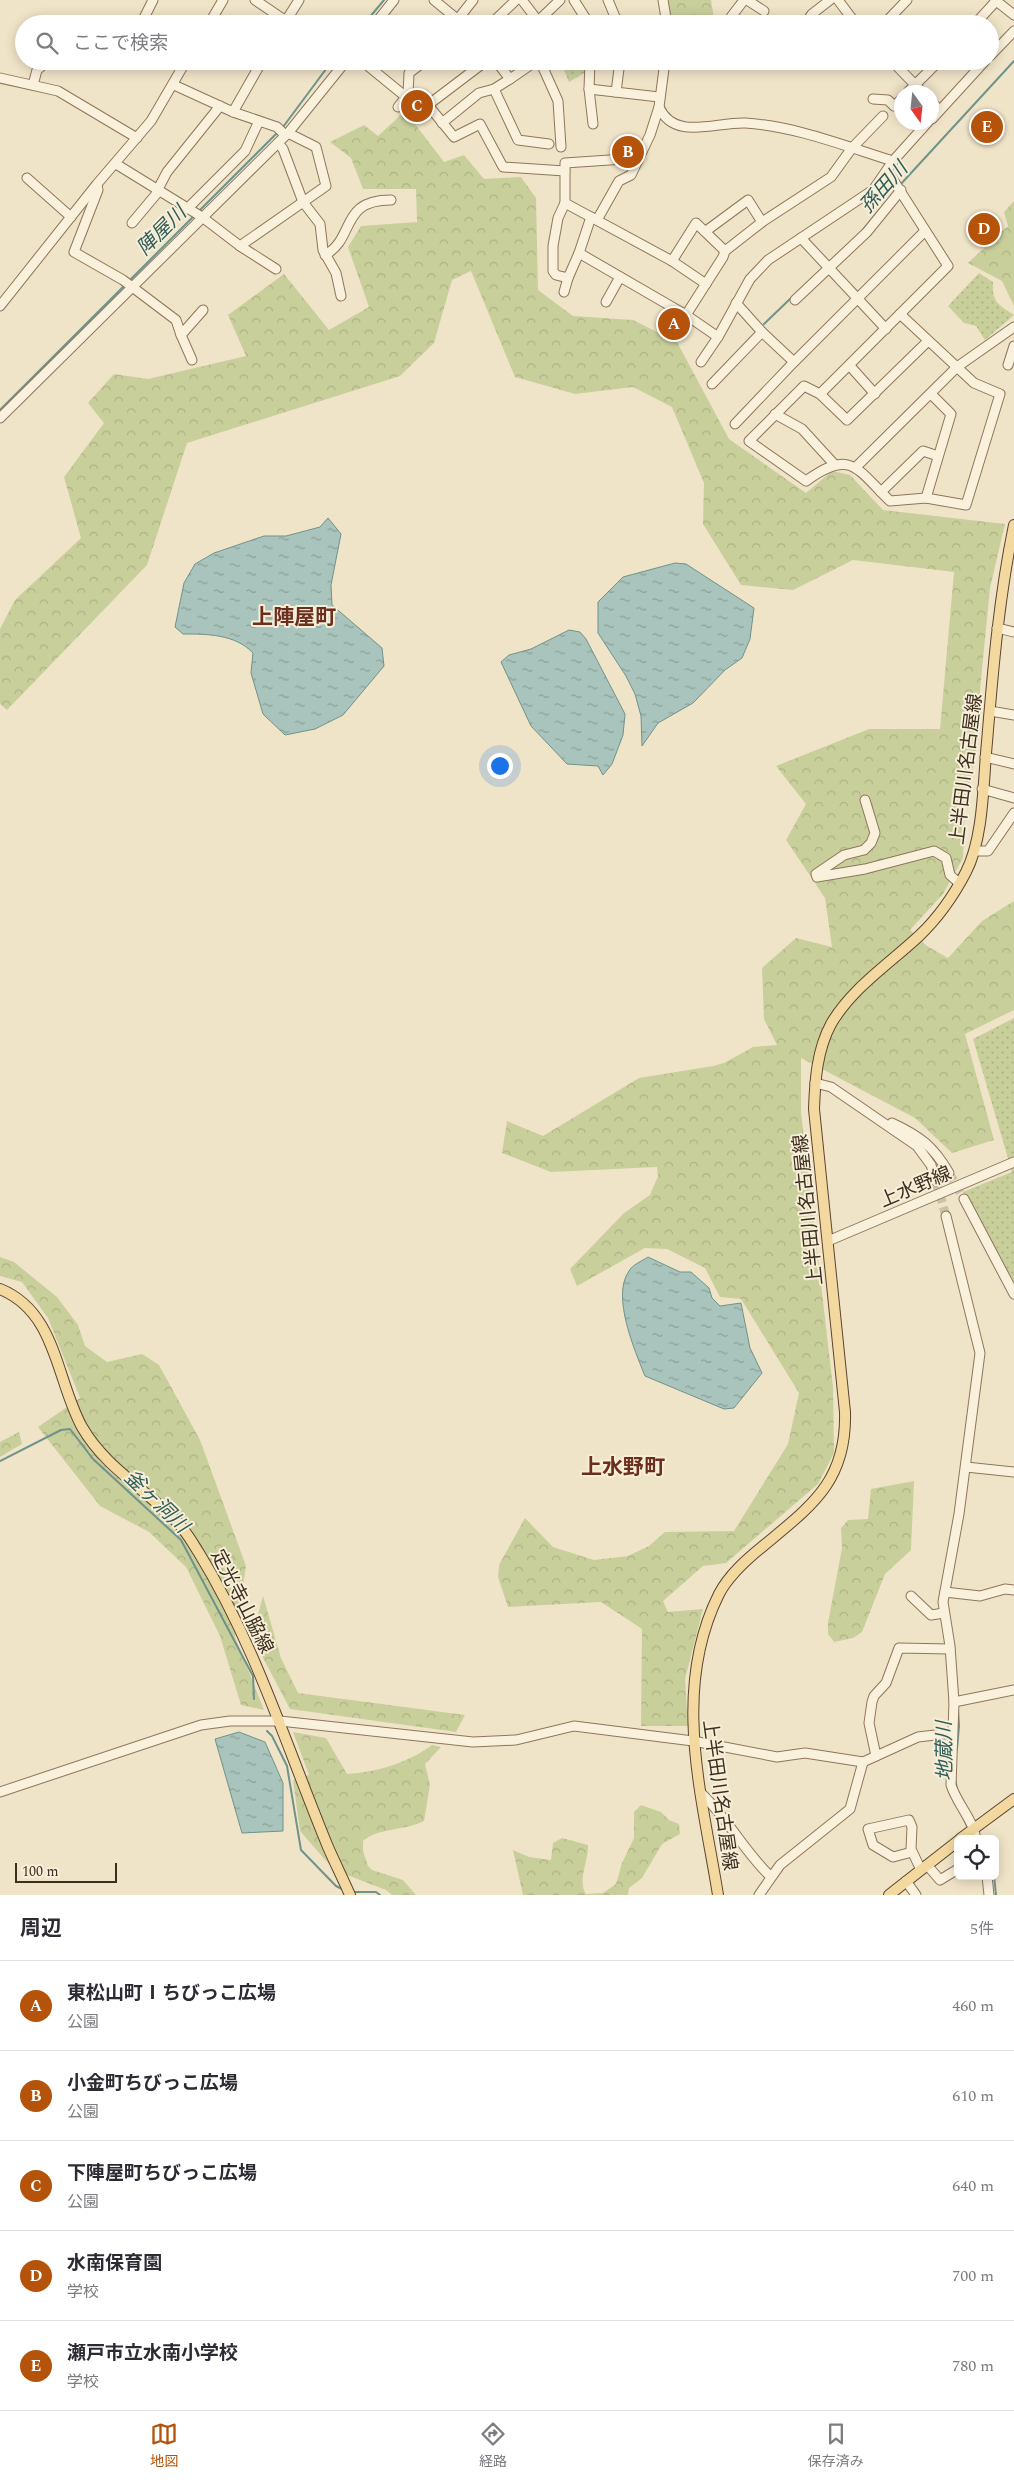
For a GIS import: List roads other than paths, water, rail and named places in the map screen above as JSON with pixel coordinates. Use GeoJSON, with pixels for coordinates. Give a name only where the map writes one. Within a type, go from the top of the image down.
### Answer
{"type":"FeatureCollection","features":[{"type":"Feature","properties":{"kind":"main road","name":"上半田川名古屋線"},"geometry":{"type":"LineString","coordinates":[[718,1895],[693,1741],[692,1695],[699,1646],[719,1593],[744,1561],[823,1492],[840,1458],[844,1440],[844,1412],[814,1109],[818,1059],[831,1024],[852,996],[930,924],[946,905],[974,851],[982,789],[997,628],[1014,525]]}},
{"type":"Feature","properties":{"kind":"main road","name":"定光寺山脇線"},"geometry":{"type":"LineString","coordinates":[[0,1289],[19,1299],[41,1323],[76,1413],[99,1450],[132,1484],[175,1520],[195,1547],[245,1638],[280,1721],[329,1848],[349,1892]]}},
{"type":"Feature","properties":{"kind":"main road"},"geometry":{"type":"LineString","coordinates":[[965,1835],[1014,1799]]}},
{"type":"Feature","properties":{"kind":"main road"},"geometry":{"type":"LineString","coordinates":[[888,1895],[954,1844]]}},
{"type":"Feature","properties":{"kind":"street"},"geometry":{"type":"LineString","coordinates":[[146,15],[153,0]]}},
{"type":"Feature","properties":{"kind":"street"},"geometry":{"type":"LineString","coordinates":[[214,15],[223,0]]}},
{"type":"Feature","properties":{"kind":"street"},"geometry":{"type":"LineString","coordinates":[[255,0],[275,15]]}},
{"type":"Feature","properties":{"kind":"street"},"geometry":{"type":"LineString","coordinates":[[289,15],[299,0]]}},
{"type":"Feature","properties":{"kind":"street"},"geometry":{"type":"LineString","coordinates":[[382,15],[394,0]]}},
{"type":"Feature","properties":{"kind":"street"},"geometry":{"type":"LineString","coordinates":[[434,0],[453,15]]}},
{"type":"Feature","properties":{"kind":"street"},"geometry":{"type":"LineString","coordinates":[[464,15],[472,0]]}},
{"type":"Feature","properties":{"kind":"street"},"geometry":{"type":"LineString","coordinates":[[500,15],[516,0]]}},
{"type":"Feature","properties":{"kind":"street"},"geometry":{"type":"LineString","coordinates":[[522,0],[532,15]]}},
{"type":"Feature","properties":{"kind":"street"},"geometry":{"type":"LineString","coordinates":[[544,15],[560,0]]}},
{"type":"Feature","properties":{"kind":"street"},"geometry":{"type":"LineString","coordinates":[[574,0],[583,15]]}},
{"type":"Feature","properties":{"kind":"street"},"geometry":{"type":"LineString","coordinates":[[608,0],[614,15]]}},
{"type":"Feature","properties":{"kind":"street"},"geometry":{"type":"LineString","coordinates":[[663,0],[665,15]]}},
{"type":"Feature","properties":{"kind":"street"},"geometry":{"type":"LineString","coordinates":[[811,15],[830,0]]}},
{"type":"Feature","properties":{"kind":"street"},"geometry":{"type":"LineString","coordinates":[[838,0],[849,15]]}},
{"type":"Feature","properties":{"kind":"street"},"geometry":{"type":"LineString","coordinates":[[893,0],[903,4],[893,15]]}},
{"type":"Feature","properties":{"kind":"street"},"geometry":{"type":"LineString","coordinates":[[983,15],[996,0],[1014,15]]}},
{"type":"Feature","properties":{"kind":"street"},"geometry":{"type":"LineString","coordinates":[[732,15],[741,1],[764,11]]}},
{"type":"Feature","properties":{"kind":"street"},"geometry":{"type":"LineString","coordinates":[[999,47],[1014,31]]}},
{"type":"Feature","properties":{"kind":"street"},"geometry":{"type":"LineString","coordinates":[[33,85],[37,70]]}},
{"type":"Feature","properties":{"kind":"street"},"geometry":{"type":"LineString","coordinates":[[0,306],[97,184],[151,121],[182,70]]}},
{"type":"Feature","properties":{"kind":"street"},"geometry":{"type":"LineString","coordinates":[[233,112],[256,70]]}},
{"type":"Feature","properties":{"kind":"street"},"geometry":{"type":"LineString","coordinates":[[195,213],[278,142],[284,132],[338,70]]}},
{"type":"Feature","properties":{"kind":"street"},"geometry":{"type":"LineString","coordinates":[[373,70],[406,97]]}},
{"type":"Feature","properties":{"kind":"street"},"geometry":{"type":"LineString","coordinates":[[398,107],[406,97],[409,73],[413,70]]}},
{"type":"Feature","properties":{"kind":"street"},"geometry":{"type":"LineString","coordinates":[[474,70],[428,105],[454,137],[480,124],[503,167],[565,171]]}},
{"type":"Feature","properties":{"kind":"street"},"geometry":{"type":"LineString","coordinates":[[503,70],[510,79]]}},
{"type":"Feature","properties":{"kind":"street"},"geometry":{"type":"LineString","coordinates":[[442,123],[479,93],[494,89],[524,70]]}},
{"type":"Feature","properties":{"kind":"street"},"geometry":{"type":"LineString","coordinates":[[542,70],[558,101],[561,147]]}},
{"type":"Feature","properties":{"kind":"street"},"geometry":{"type":"LineString","coordinates":[[590,70],[589,90],[593,124]]}},
{"type":"Feature","properties":{"kind":"street"},"geometry":{"type":"LineString","coordinates":[[616,92],[619,70]]}},
{"type":"Feature","properties":{"kind":"street"},"geometry":{"type":"LineString","coordinates":[[564,292],[568,278],[594,218],[619,181],[631,174],[650,135],[660,97],[663,70]]}},
{"type":"Feature","properties":{"kind":"street"},"geometry":{"type":"LineString","coordinates":[[901,70],[915,85],[930,70]]}},
{"type":"Feature","properties":{"kind":"street"},"geometry":{"type":"LineString","coordinates":[[939,110],[977,70]]}},
{"type":"Feature","properties":{"kind":"street"},"geometry":{"type":"LineString","coordinates":[[0,78],[58,91],[137,138]]}},
{"type":"Feature","properties":{"kind":"street"},"geometry":{"type":"LineString","coordinates":[[174,85],[316,147],[326,186],[240,246]]}},
{"type":"Feature","properties":{"kind":"street"},"geometry":{"type":"LineString","coordinates":[[494,89],[518,140],[549,144]]}},
{"type":"Feature","properties":{"kind":"street"},"geometry":{"type":"LineString","coordinates":[[589,90],[660,97]]}},
{"type":"Feature","properties":{"kind":"street"},"geometry":{"type":"LineString","coordinates":[[873,99],[888,100],[894,106]]}},
{"type":"Feature","properties":{"kind":"street"},"geometry":{"type":"LineString","coordinates":[[132,223],[158,191],[167,172],[220,106]]}},
{"type":"Feature","properties":{"kind":"street"},"geometry":{"type":"LineString","coordinates":[[658,107],[663,118],[673,126],[744,123],[786,129],[893,161]]}},
{"type":"Feature","properties":{"kind":"street"},"geometry":{"type":"LineString","coordinates":[[686,315],[723,257],[724,251],[762,222],[831,177],[852,148],[883,116]]}},
{"type":"Feature","properties":{"kind":"street"},"geometry":{"type":"LineString","coordinates":[[0,418],[195,213],[245,151],[259,121]]}},
{"type":"Feature","properties":{"kind":"street"},"geometry":{"type":"LineString","coordinates":[[702,362],[718,338],[750,280],[768,260],[873,190],[888,172],[893,161],[921,130]]}},
{"type":"Feature","properties":{"kind":"street"},"geometry":{"type":"LineString","coordinates":[[278,142],[283,148],[303,202],[320,224],[325,254],[336,273],[341,296]]}},
{"type":"Feature","properties":{"kind":"street"},"geometry":{"type":"LineString","coordinates":[[568,278],[556,275],[553,271],[552,246],[558,218],[565,203],[565,163],[639,158]]}},
{"type":"Feature","properties":{"kind":"street"},"geometry":{"type":"LineString","coordinates":[[116,164],[195,213],[240,246],[276,269]]}},
{"type":"Feature","properties":{"kind":"street"},"geometry":{"type":"LineString","coordinates":[[820,394],[948,266],[888,172]]}},
{"type":"Feature","properties":{"kind":"street"},"geometry":{"type":"LineString","coordinates":[[27,178],[71,217]]}},
{"type":"Feature","properties":{"kind":"street"},"geometry":{"type":"LineString","coordinates":[[97,184],[98,190],[74,252],[128,285],[176,320],[192,360]]}},
{"type":"Feature","properties":{"kind":"street"},"geometry":{"type":"LineString","coordinates":[[795,300],[827,266],[866,232],[899,188]]}},
{"type":"Feature","properties":{"kind":"street"},"geometry":{"type":"LineString","coordinates":[[325,254],[333,250],[354,214],[365,204],[378,200],[391,200]]}},
{"type":"Feature","properties":{"kind":"street"},"geometry":{"type":"LineString","coordinates":[[706,231],[748,200],[762,222]]}},
{"type":"Feature","properties":{"kind":"street"},"geometry":{"type":"LineString","coordinates":[[565,203],[672,261],[706,284]]}},
{"type":"Feature","properties":{"kind":"street"},"geometry":{"type":"LineString","coordinates":[[672,261],[696,223],[724,251]]}},
{"type":"Feature","properties":{"kind":"street"},"geometry":{"type":"LineString","coordinates":[[735,424],[925,231]]}},
{"type":"Feature","properties":{"kind":"street"},"geometry":{"type":"LineString","coordinates":[[801,238],[886,329]]}},
{"type":"Feature","properties":{"kind":"street"},"geometry":{"type":"LineString","coordinates":[[579,253],[686,315],[718,338]]}},
{"type":"Feature","properties":{"kind":"street"},"geometry":{"type":"LineString","coordinates":[[606,302],[620,277]]}},
{"type":"Feature","properties":{"kind":"street"},"geometry":{"type":"LineString","coordinates":[[736,303],[762,332],[794,362]]}},
{"type":"Feature","properties":{"kind":"street"},"geometry":{"type":"LineString","coordinates":[[181,335],[203,310]]}},
{"type":"Feature","properties":{"kind":"street"},"geometry":{"type":"LineString","coordinates":[[900,314],[974,383],[1000,394],[966,506],[926,498],[890,501],[856,467],[843,463],[823,468],[806,481],[748,441],[804,386],[820,394],[847,420],[928,341]]}},
{"type":"Feature","properties":{"kind":"street"},"geometry":{"type":"LineString","coordinates":[[856,467],[957,367],[1014,327]]}},
{"type":"Feature","properties":{"kind":"street"},"geometry":{"type":"LineString","coordinates":[[712,384],[762,332]]}},
{"type":"Feature","properties":{"kind":"street"},"geometry":{"type":"LineString","coordinates":[[1008,365],[1014,346]]}},
{"type":"Feature","properties":{"kind":"street"},"geometry":{"type":"LineString","coordinates":[[850,366],[875,394]]}},
{"type":"Feature","properties":{"kind":"street"},"geometry":{"type":"LineString","coordinates":[[926,498],[951,414],[931,394]]}},
{"type":"Feature","properties":{"kind":"street"},"geometry":{"type":"LineString","coordinates":[[775,414],[802,429],[834,464]]}},
{"type":"Feature","properties":{"kind":"street"},"geometry":{"type":"LineString","coordinates":[[881,492],[923,451],[938,456]]}},
{"type":"Feature","properties":{"kind":"street"},"geometry":{"type":"LineString","coordinates":[[997,628],[1014,632]]}},
{"type":"Feature","properties":{"kind":"street"},"geometry":{"type":"LineString","coordinates":[[990,711],[1014,715]]}},
{"type":"Feature","properties":{"kind":"street"},"geometry":{"type":"LineString","coordinates":[[985,758],[1014,764]]}},
{"type":"Feature","properties":{"kind":"street"},"geometry":{"type":"LineString","coordinates":[[982,789],[1014,798]]}},
{"type":"Feature","properties":{"kind":"street"},"geometry":{"type":"LineString","coordinates":[[865,800],[875,832],[871,843],[864,850],[837,859],[816,874],[817,877],[865,869],[934,852],[946,858],[950,875],[959,883]]}},
{"type":"Feature","properties":{"kind":"street"},"geometry":{"type":"LineString","coordinates":[[974,851],[988,851],[1014,813]]}},
{"type":"Feature","properties":{"kind":"street"},"geometry":{"type":"LineString","coordinates":[[815,1083],[830,1088],[865,1109],[919,1136],[941,1160],[949,1173]]}},
{"type":"Feature","properties":{"kind":"street"},"geometry":{"type":"LineString","coordinates":[[865,1109],[917,1146],[931,1165],[936,1181]]}},
{"type":"Feature","properties":{"kind":"street","name":"上水野線"},"geometry":{"type":"LineString","coordinates":[[828,1241],[1014,1162]]}},
{"type":"Feature","properties":{"kind":"street"},"geometry":{"type":"LineString","coordinates":[[964,1199],[1014,1294]]}},
{"type":"Feature","properties":{"kind":"street"},"geometry":{"type":"LineString","coordinates":[[946,1216],[980,1353],[954,1548],[944,1592],[944,1613],[950,1650],[954,1702],[951,1785],[955,1797],[974,1828],[975,1835]]}},
{"type":"Feature","properties":{"kind":"street"},"geometry":{"type":"LineString","coordinates":[[966,1467],[1014,1472]]}},
{"type":"Feature","properties":{"kind":"street"},"geometry":{"type":"LineString","coordinates":[[944,1592],[980,1596],[1000,1590],[1014,1590]]}},
{"type":"Feature","properties":{"kind":"street"},"geometry":{"type":"LineString","coordinates":[[911,1596],[931,1615],[944,1613]]}},
{"type":"Feature","properties":{"kind":"street"},"geometry":{"type":"LineString","coordinates":[[876,1756],[869,1723],[872,1702],[874,1696],[886,1684],[899,1648],[950,1650]]}},
{"type":"Feature","properties":{"kind":"street"},"geometry":{"type":"LineString","coordinates":[[954,1702],[1014,1690]]}},
{"type":"Feature","properties":{"kind":"street"},"geometry":{"type":"LineString","coordinates":[[0,1792],[201,1725],[230,1721],[280,1721],[473,1742],[516,1740],[574,1726],[693,1741],[777,1756],[805,1753],[840,1760],[863,1762],[918,1737],[952,1733]]}},
{"type":"Feature","properties":{"kind":"street"},"geometry":{"type":"LineString","coordinates":[[759,1895],[770,1876],[791,1855],[850,1809],[863,1762]]}},
{"type":"Feature","properties":{"kind":"street"},"geometry":{"type":"LineString","coordinates":[[702,1794],[721,1813],[752,1858],[770,1876]]}},
{"type":"Feature","properties":{"kind":"street"},"geometry":{"type":"LineString","coordinates":[[912,1852],[893,1857],[873,1845],[868,1829],[908,1820],[912,1827],[912,1852],[924,1867],[940,1880],[954,1871]]}},
{"type":"Feature","properties":{"kind":"street"},"geometry":{"type":"LineString","coordinates":[[987,1880],[989,1895]]}},
{"type":"Feature","properties":{"kind":"street"},"geometry":{"type":"LineString","coordinates":[[906,1881],[916,1895]]}},
{"type":"Feature","properties":{"kind":"water"},"geometry":{"type":"Polygon","coordinates":[[[328,518],[341,534],[331,585],[332,605],[382,648],[384,666],[343,715],[315,729],[285,735],[263,714],[251,673],[253,653],[238,642],[220,636],[183,634],[175,627],[184,583],[195,564],[214,553],[264,536],[286,536],[320,527],[328,518]]]}},
{"type":"Feature","properties":{"kind":"water"},"geometry":{"type":"Polygon","coordinates":[[[675,563],[686,564],[754,608],[750,639],[742,658],[725,670],[693,703],[658,723],[642,746],[641,716],[635,694],[626,676],[598,633],[598,602],[623,577],[675,563]]]}},
{"type":"Feature","properties":{"kind":"water"},"geometry":{"type":"Polygon","coordinates":[[[569,630],[580,632],[586,639],[625,714],[623,735],[612,764],[603,775],[598,766],[567,764],[531,726],[501,662],[509,655],[531,649],[569,630]]]}},
{"type":"Feature","properties":{"kind":"water"},"geometry":{"type":"Polygon","coordinates":[[[648,1257],[680,1272],[691,1272],[709,1288],[712,1298],[720,1306],[741,1303],[750,1348],[762,1373],[734,1408],[724,1409],[645,1376],[626,1324],[622,1294],[624,1282],[630,1269],[648,1257]]]}},
{"type":"Feature","properties":{"kind":"water"},"geometry":{"type":"Polygon","coordinates":[[[239,1732],[265,1742],[283,1783],[283,1831],[242,1833],[215,1739],[239,1732]]]}},
{"type":"Feature","properties":{"kind":"waterway","name":"陣屋川"},"geometry":{"type":"LineString","coordinates":[[372,15],[384,0]]}},
{"type":"Feature","properties":{"kind":"waterway","name":"孫田川"},"geometry":{"type":"LineString","coordinates":[[900,185],[1014,61]]}},
{"type":"Feature","properties":{"kind":"waterway","name":"陣屋川"},"geometry":{"type":"LineString","coordinates":[[283,127],[325,70]]}},
{"type":"Feature","properties":{"kind":"waterway","name":"陣屋川"},"geometry":{"type":"LineString","coordinates":[[198,212],[278,132]]}},
{"type":"Feature","properties":{"kind":"waterway","name":"孫田川"},"geometry":{"type":"LineString","coordinates":[[862,231],[881,208]]}},
{"type":"Feature","properties":{"kind":"waterway","name":"陣屋川"},"geometry":{"type":"LineString","coordinates":[[129,281],[195,215]]}},
{"type":"Feature","properties":{"kind":"waterway","name":"陣屋川"},"geometry":{"type":"LineString","coordinates":[[0,410],[124,286]]}},
{"type":"Feature","properties":{"kind":"waterway","name":"孫田川"},"geometry":{"type":"LineString","coordinates":[[764,324],[791,298]]}},
{"type":"Feature","properties":{"kind":"waterway","name":"釜ヶ洞川"},"geometry":{"type":"LineString","coordinates":[[0,1461],[61,1430],[70,1429],[93,1459],[181,1540],[253,1676],[254,1699]]}},
{"type":"Feature","properties":{"kind":"waterway","name":"地蔵川"},"geometry":{"type":"LineString","coordinates":[[957,1749],[958,1709]]}},
{"type":"Feature","properties":{"kind":"waterway","name":"釜ヶ洞川"},"geometry":{"type":"LineString","coordinates":[[267,1731],[272,1736],[287,1766],[301,1850],[336,1886],[342,1889]]}},
{"type":"Feature","properties":{"kind":"waterway","name":"地蔵川"},"geometry":{"type":"LineString","coordinates":[[955,1779],[957,1789]]}},
{"type":"Feature","properties":{"kind":"waterway","name":"地蔵川"},"geometry":{"type":"LineString","coordinates":[[994,1880],[996,1895]]}},
{"type":"Feature","properties":{"kind":"waterway","name":"釜ヶ洞川"},"geometry":{"type":"LineString","coordinates":[[354,1892],[376,1892],[380,1895]]}},
{"type":"Feature","properties":{"kind":"tunnel"},"geometry":{"type":"LineString","coordinates":[[949,1173],[964,1199]]}},
{"type":"Feature","properties":{"kind":"tunnel"},"geometry":{"type":"LineString","coordinates":[[936,1181],[946,1216]]}},
{"type":"Feature","properties":{"kind":"place","name":"下陣屋町ちびっこ広場"},"geometry":{"type":"Point","coordinates":[417,106]}},
{"type":"Feature","properties":{"kind":"place","name":"瀬戸市立水南小学校"},"geometry":{"type":"Point","coordinates":[987,127]}},
{"type":"Feature","properties":{"kind":"place","name":"小金町ちびっこ広場"},"geometry":{"type":"Point","coordinates":[628,152]}},
{"type":"Feature","properties":{"kind":"place","name":"水南保育園"},"geometry":{"type":"Point","coordinates":[984,229]}},
{"type":"Feature","properties":{"kind":"place","name":"東松山町Ⅰちびっこ広場"},"geometry":{"type":"Point","coordinates":[674,324]}},
{"type":"Feature","properties":{"kind":"district","name":"上陣屋町"},"geometry":{"type":"Point","coordinates":[294,617]}},
{"type":"Feature","properties":{"kind":"district","name":"上水野町"},"geometry":{"type":"Point","coordinates":[623,1467]}}]}
